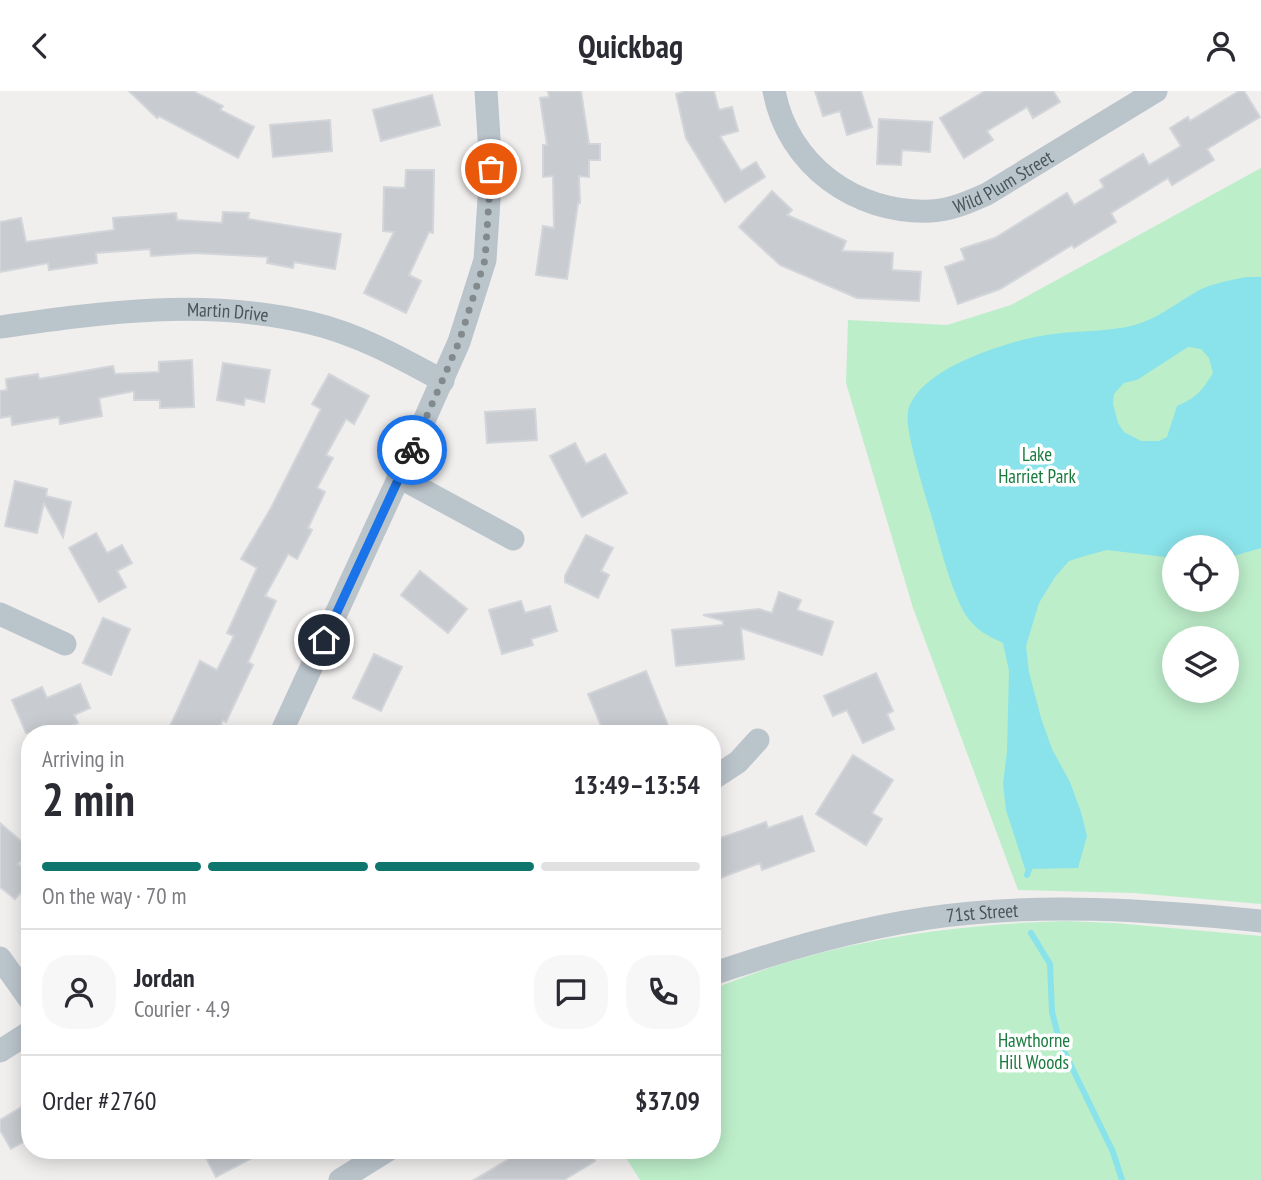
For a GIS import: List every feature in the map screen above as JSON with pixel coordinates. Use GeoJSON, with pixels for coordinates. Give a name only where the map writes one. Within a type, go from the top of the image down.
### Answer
{"type":"FeatureCollection","features":[{"type":"Feature","properties":{"kind":"street"},"geometry":{"type":"LineString","coordinates":[[285,725],[459,342],[485,260],[491,169],[486,91]]}},
{"type":"Feature","properties":{"kind":"street","name":"Wild Plum Street"},"geometry":{"type":"LineString","coordinates":[[774,91],[778,111],[788,132],[818,173],[835,186],[870,201],[903,210],[932,211],[958,207],[987,194],[1156,91]]}},
{"type":"Feature","properties":{"kind":"street","name":"Martin Drive"},"geometry":{"type":"LineString","coordinates":[[0,327],[136,309],[201,308],[241,312],[312,323],[375,345],[443,381]]}},
{"type":"Feature","properties":{"kind":"street"},"geometry":{"type":"LineString","coordinates":[[399,477],[513,539]]}},
{"type":"Feature","properties":{"kind":"street"},"geometry":{"type":"LineString","coordinates":[[0,614],[65,644]]}},
{"type":"Feature","properties":{"kind":"street"},"geometry":{"type":"LineString","coordinates":[[721,773],[738,762],[758,740]]}},
{"type":"Feature","properties":{"kind":"street","name":"71st Street"},"geometry":{"type":"LineString","coordinates":[[721,971],[817,941],[888,925],[969,913],[1041,909],[1125,910],[1261,921]]}},
{"type":"Feature","properties":{"kind":"street"},"geometry":{"type":"LineString","coordinates":[[0,958],[21,987]]}},
{"type":"Feature","properties":{"kind":"street"},"geometry":{"type":"LineString","coordinates":[[0,1051],[21,1038]]}},
{"type":"Feature","properties":{"kind":"street"},"geometry":{"type":"LineString","coordinates":[[340,1180],[374,1159]]}},
{"type":"Feature","properties":{"kind":"green space","name":"Lake Harriet Park"},"geometry":{"type":"Polygon","coordinates":[[[1261,168],[1261,904],[1134,893],[1018,890],[913,608],[846,383],[848,320],[947,325],[1011,305],[1261,168]]]}},
{"type":"Feature","properties":{"kind":"green space","name":"Hawthorne Hill Woods"},"geometry":{"type":"Polygon","coordinates":[[[1065,921],[1115,923],[1261,936],[1261,1180],[640,1180],[627,1159],[721,1159],[721,986],[778,965],[848,946],[920,933],[1065,921]]]}},
{"type":"Feature","properties":{"kind":"water"},"geometry":{"type":"Polygon","coordinates":[[[1261,277],[1261,548],[1239,554],[1239,535],[1162,535],[1162,557],[1107,550],[1069,561],[1055,577],[1039,603],[1026,646],[1029,672],[1041,718],[1052,749],[1070,782],[1087,836],[1078,868],[1025,869],[1006,810],[1003,784],[1007,751],[1009,671],[1003,643],[972,623],[954,591],[917,467],[908,412],[915,396],[928,382],[946,370],[988,350],[1030,338],[1131,326],[1157,316],[1197,291],[1217,283],[1261,277]],[[1188,347],[1137,380],[1124,383],[1114,394],[1113,404],[1118,423],[1124,432],[1141,441],[1159,441],[1167,437],[1177,406],[1198,393],[1213,373],[1209,358],[1201,349],[1188,347]]]}},
{"type":"Feature","properties":{"kind":"building"},"geometry":{"type":"Polygon","coordinates":[[[129,91],[193,91],[223,106],[220,110],[254,127],[238,158],[159,116],[157,118],[129,91]]]}},
{"type":"Feature","properties":{"kind":"building"},"geometry":{"type":"Polygon","coordinates":[[[548,91],[581,91],[589,144],[600,144],[600,160],[589,160],[589,177],[579,176],[580,203],[567,279],[536,275],[543,226],[554,228],[553,176],[543,177],[543,145],[547,145],[540,98],[549,97],[548,91]]]}},
{"type":"Feature","properties":{"kind":"building"},"geometry":{"type":"Polygon","coordinates":[[[687,91],[714,91],[719,110],[732,107],[738,131],[720,136],[741,171],[756,162],[765,177],[725,202],[686,138],[676,94],[687,91]]]}},
{"type":"Feature","properties":{"kind":"building"},"geometry":{"type":"Polygon","coordinates":[[[815,91],[861,91],[872,127],[847,135],[840,111],[823,116],[815,91]]]}},
{"type":"Feature","properties":{"kind":"building"},"geometry":{"type":"Polygon","coordinates":[[[985,91],[1053,91],[1060,102],[1033,118],[1027,107],[987,131],[993,140],[964,158],[940,118],[985,91]]]}},
{"type":"Feature","properties":{"kind":"building"},"geometry":{"type":"Polygon","coordinates":[[[1239,91],[1244,91],[1260,117],[1207,149],[1214,160],[1172,185],[1168,178],[1111,213],[1116,222],[1074,248],[1072,245],[1000,289],[958,304],[945,267],[965,260],[961,249],[995,238],[1067,193],[1074,205],[1104,187],[1100,180],[1143,154],[1149,165],[1181,146],[1170,128],[1188,117],[1190,121],[1239,91]]]}},
{"type":"Feature","properties":{"kind":"building"},"geometry":{"type":"Polygon","coordinates":[[[432,95],[440,125],[381,141],[373,110],[432,95]]]}},
{"type":"Feature","properties":{"kind":"building"},"geometry":{"type":"Polygon","coordinates":[[[879,119],[932,122],[930,152],[902,150],[901,165],[877,164],[879,119]]]}},
{"type":"Feature","properties":{"kind":"building"},"geometry":{"type":"Polygon","coordinates":[[[330,120],[332,151],[273,157],[270,125],[330,120]]]}},
{"type":"Feature","properties":{"kind":"building"},"geometry":{"type":"Polygon","coordinates":[[[406,170],[434,170],[433,233],[429,232],[409,275],[421,281],[406,313],[364,293],[394,232],[383,231],[384,187],[405,188],[406,170]]]}},
{"type":"Feature","properties":{"kind":"building"},"geometry":{"type":"Polygon","coordinates":[[[772,191],[792,210],[787,215],[846,241],[842,251],[893,253],[892,270],[921,272],[919,301],[857,298],[780,265],[739,227],[772,191]]]}},
{"type":"Feature","properties":{"kind":"building"},"geometry":{"type":"Polygon","coordinates":[[[223,212],[249,213],[248,219],[341,234],[335,269],[294,262],[293,268],[267,263],[268,257],[195,253],[151,256],[150,249],[96,253],[97,263],[49,270],[48,263],[0,272],[0,222],[21,218],[26,242],[114,230],[113,218],[176,213],[177,220],[222,223],[223,212]]]}},
{"type":"Feature","properties":{"kind":"building"},"geometry":{"type":"Polygon","coordinates":[[[192,360],[194,407],[160,408],[160,400],[134,400],[134,391],[99,398],[102,416],[60,424],[59,417],[12,425],[11,416],[0,418],[0,391],[7,390],[6,379],[38,374],[39,379],[113,366],[115,374],[159,372],[159,362],[192,360]]]}},
{"type":"Feature","properties":{"kind":"building"},"geometry":{"type":"Polygon","coordinates":[[[223,363],[270,370],[264,402],[245,398],[244,405],[217,400],[223,363]]]}},
{"type":"Feature","properties":{"kind":"building"},"geometry":{"type":"Polygon","coordinates":[[[329,374],[369,396],[354,424],[346,419],[326,455],[333,458],[317,488],[325,492],[308,528],[312,530],[297,559],[288,554],[265,596],[276,601],[248,662],[253,665],[226,722],[223,720],[221,725],[171,725],[200,661],[217,670],[234,636],[227,633],[257,568],[241,559],[271,508],[321,409],[312,404],[329,374]]]}},
{"type":"Feature","properties":{"kind":"building"},"geometry":{"type":"Polygon","coordinates":[[[535,409],[537,440],[487,443],[485,412],[535,409]]]}},
{"type":"Feature","properties":{"kind":"building"},"geometry":{"type":"Polygon","coordinates":[[[575,443],[586,464],[605,454],[627,493],[582,517],[550,456],[575,443]]]}},
{"type":"Feature","properties":{"kind":"building"},"geometry":{"type":"Polygon","coordinates":[[[15,481],[47,489],[46,496],[71,502],[63,537],[44,503],[37,533],[5,526],[15,481]]]}},
{"type":"Feature","properties":{"kind":"building"},"geometry":{"type":"Polygon","coordinates":[[[96,533],[107,553],[122,545],[132,563],[117,571],[126,587],[99,602],[69,548],[96,533]]]}},
{"type":"Feature","properties":{"kind":"building"},"geometry":{"type":"Polygon","coordinates":[[[586,535],[613,548],[601,571],[609,575],[598,598],[565,582],[565,576],[586,535]]]}},
{"type":"Feature","properties":{"kind":"building"},"geometry":{"type":"Polygon","coordinates":[[[420,571],[467,609],[448,633],[401,595],[420,571]]]}},
{"type":"Feature","properties":{"kind":"building"},"geometry":{"type":"Polygon","coordinates":[[[779,592],[801,600],[797,610],[833,622],[822,655],[741,628],[744,659],[676,666],[672,630],[723,625],[723,621],[703,615],[759,609],[772,613],[779,592]]]}},
{"type":"Feature","properties":{"kind":"building"},"geometry":{"type":"Polygon","coordinates":[[[521,601],[525,613],[550,606],[557,631],[531,639],[533,645],[502,654],[489,610],[521,601]]]}},
{"type":"Feature","properties":{"kind":"building"},"geometry":{"type":"Polygon","coordinates":[[[103,618],[130,629],[111,675],[83,663],[103,618]]]}},
{"type":"Feature","properties":{"kind":"building"},"geometry":{"type":"Polygon","coordinates":[[[374,654],[402,667],[381,711],[353,698],[374,654]]]}},
{"type":"Feature","properties":{"kind":"building"},"geometry":{"type":"Polygon","coordinates":[[[646,671],[668,725],[601,725],[588,694],[646,671]]]}},
{"type":"Feature","properties":{"kind":"building"},"geometry":{"type":"Polygon","coordinates":[[[876,673],[893,711],[887,714],[894,729],[863,743],[847,710],[833,716],[824,696],[876,673]]]}},
{"type":"Feature","properties":{"kind":"building"},"geometry":{"type":"Polygon","coordinates":[[[80,684],[90,708],[74,715],[78,723],[73,725],[23,725],[12,700],[42,687],[47,698],[80,684]]]}},
{"type":"Feature","properties":{"kind":"building"},"geometry":{"type":"Polygon","coordinates":[[[853,755],[893,780],[872,813],[882,819],[866,845],[816,814],[853,755]]]}},
{"type":"Feature","properties":{"kind":"building"},"geometry":{"type":"Polygon","coordinates":[[[802,816],[814,851],[762,870],[760,863],[721,878],[721,838],[766,822],[768,828],[802,816]]]}},
{"type":"Feature","properties":{"kind":"building"},"geometry":{"type":"Polygon","coordinates":[[[0,823],[21,841],[21,860],[18,864],[21,866],[21,892],[15,899],[0,887],[0,823]]]}},
{"type":"Feature","properties":{"kind":"building"},"geometry":{"type":"Polygon","coordinates":[[[21,1107],[21,1143],[11,1149],[0,1130],[0,1120],[21,1107]]]}},
{"type":"Feature","properties":{"kind":"building"},"geometry":{"type":"Polygon","coordinates":[[[207,1159],[250,1159],[216,1177],[207,1159]]]}},
{"type":"Feature","properties":{"kind":"building"},"geometry":{"type":"Polygon","coordinates":[[[509,1159],[595,1161],[564,1180],[474,1180],[509,1159]]]}},
{"type":"Feature","properties":{"kind":"waterway"},"geometry":{"type":"LineString","coordinates":[[1027,875],[1032,861]]}},
{"type":"Feature","properties":{"kind":"waterway"},"geometry":{"type":"LineString","coordinates":[[1031,933],[1050,964],[1052,1012],[1060,1043],[1113,1152],[1122,1180]]}},
{"type":"Feature","properties":{"kind":"way so far"},"geometry":{"type":"LineString","coordinates":[[412,450],[459,342],[485,260],[491,169]]}},
{"type":"Feature","properties":{"kind":"route"},"geometry":{"type":"LineString","coordinates":[[324,640],[412,450]]}}]}
